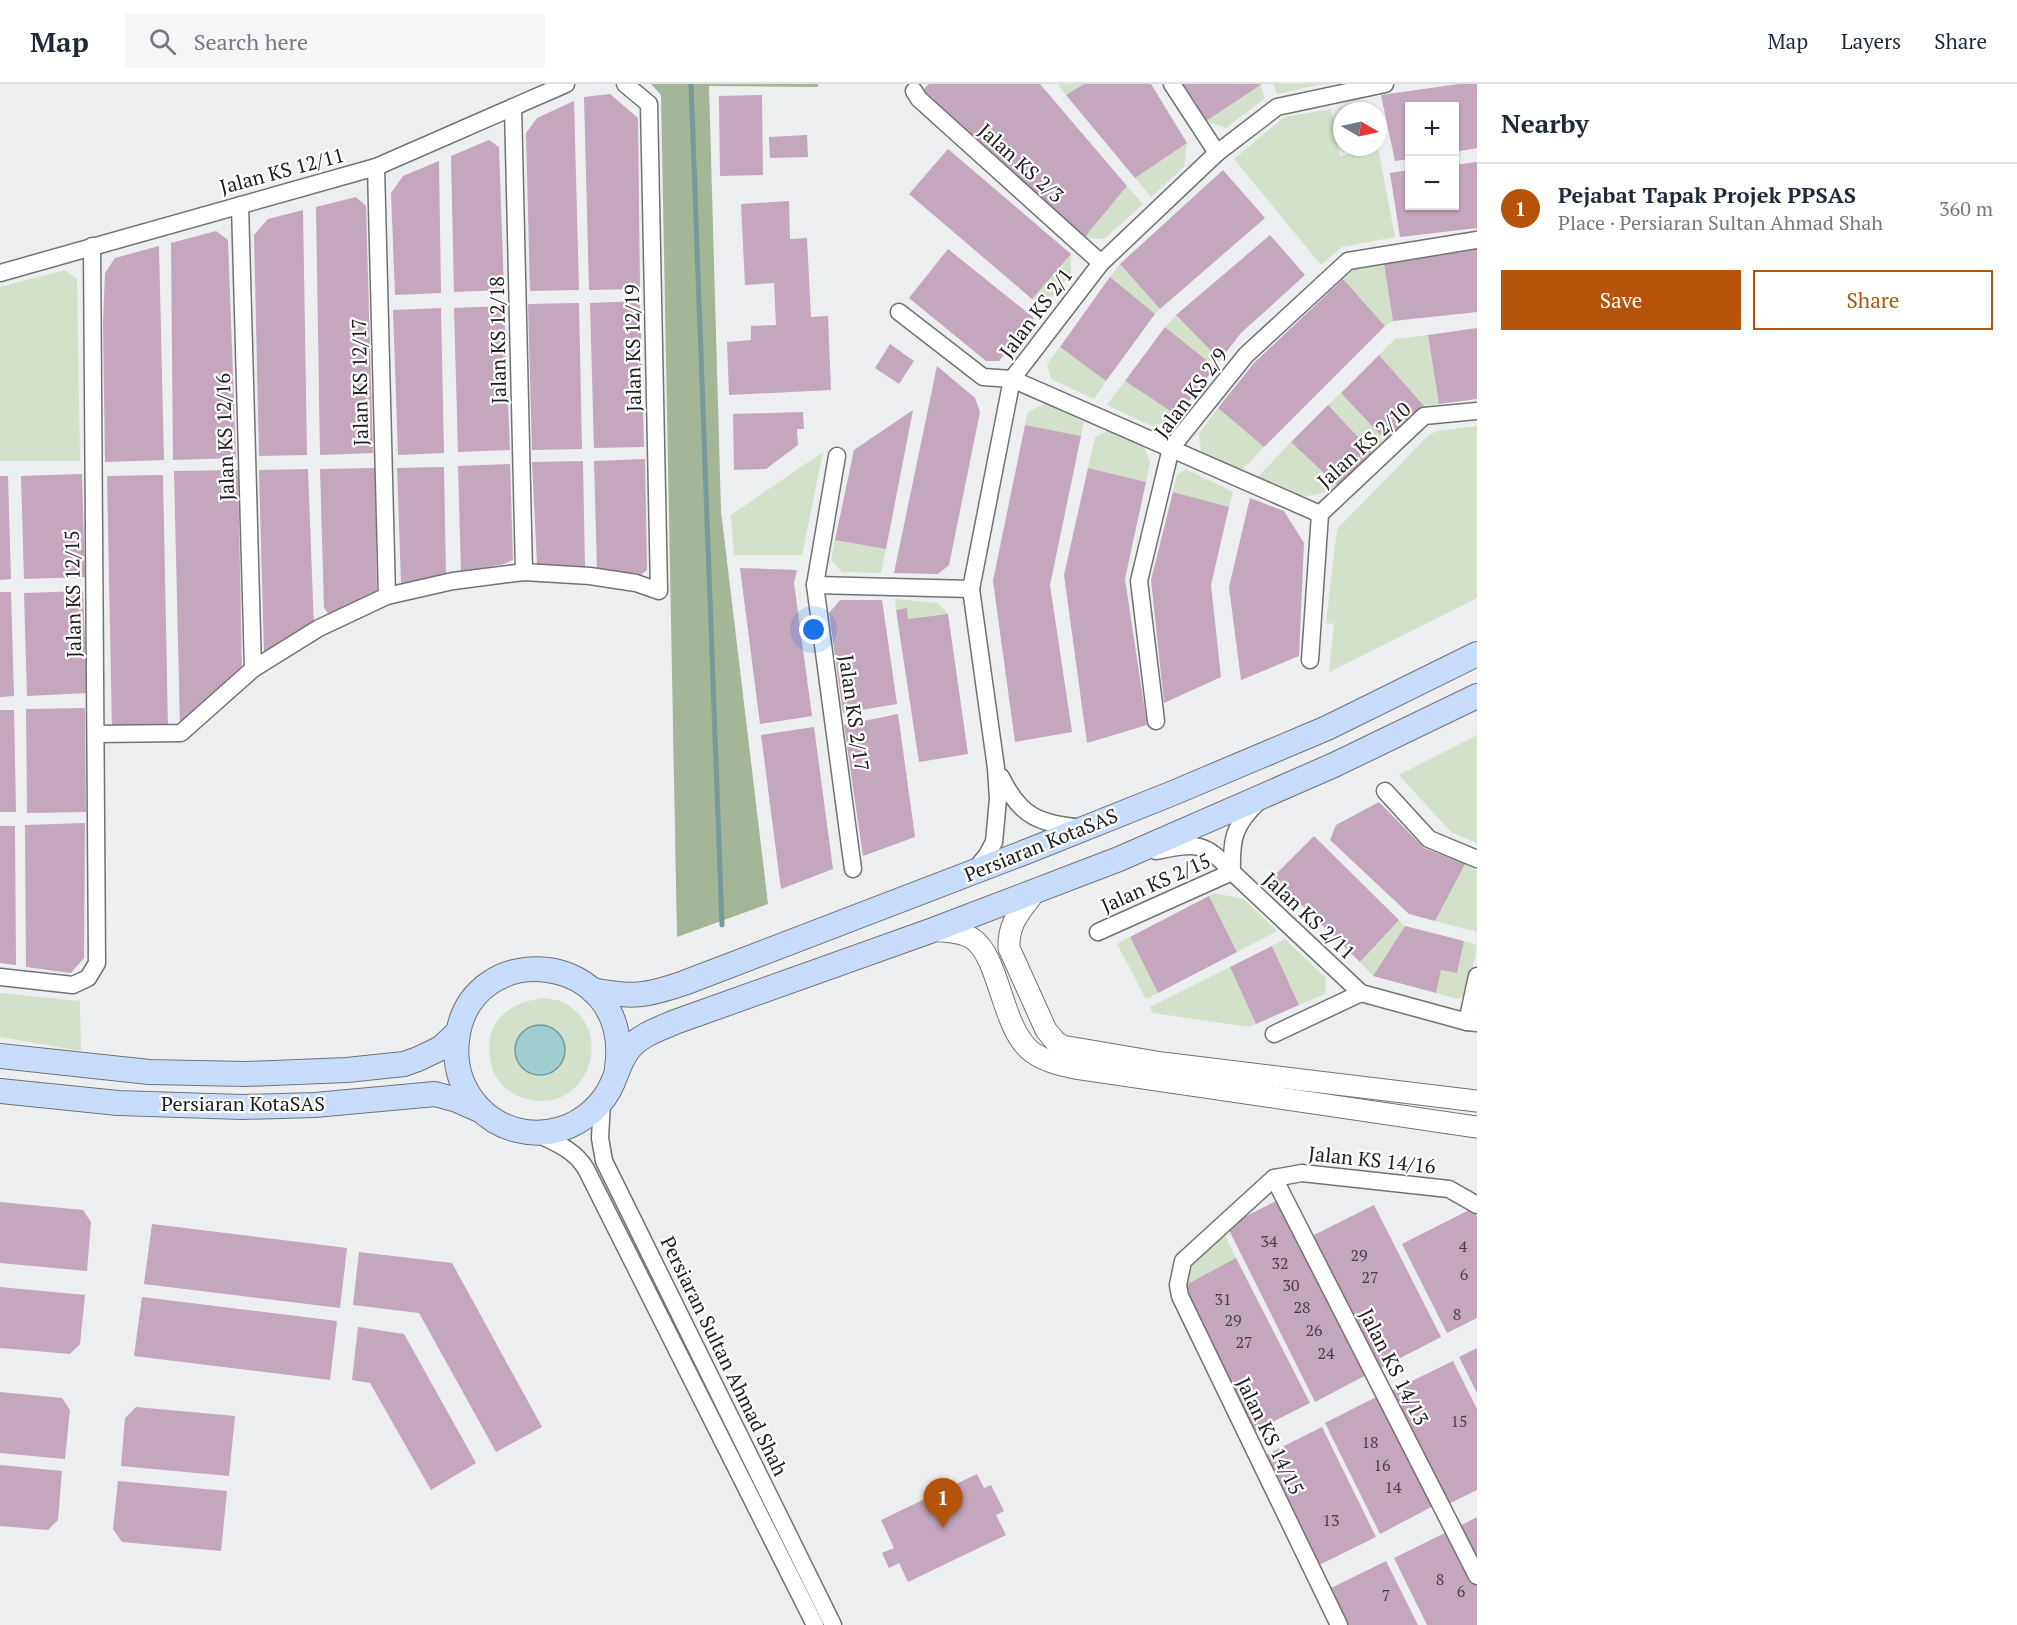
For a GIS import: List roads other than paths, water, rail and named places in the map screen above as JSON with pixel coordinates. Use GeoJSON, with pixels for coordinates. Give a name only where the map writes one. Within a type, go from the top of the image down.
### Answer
{"type":"FeatureCollection","features":[{"type":"Feature","properties":{"kind":"main road","name":"Persiaran KotaSAS"},"geometry":{"type":"LineString","coordinates":[[592,990],[631,996],[654,993],[972,873],[1326,728],[1477,654]]}},
{"type":"Feature","properties":{"kind":"main road","name":"Persiaran KotaSAS"},"geometry":{"type":"LineString","coordinates":[[617,1068],[629,1048],[641,1037],[675,1022],[1034,893],[1119,859],[1334,765],[1477,696]]}},
{"type":"Feature","properties":{"kind":"main road","name":"Persiaran KotaSAS"},"geometry":{"type":"LineString","coordinates":[[0,1091],[118,1103],[242,1107],[304,1106],[435,1094],[457,1100],[507,1127],[534,1133],[556,1130],[588,1116],[602,1101],[613,1082],[617,1068],[619,1046],[615,1025],[602,1000],[592,990],[575,978],[555,970],[526,969],[512,972],[493,982],[477,995],[465,1013],[458,1033],[456,1062],[459,1076],[469,1095],[483,1112]]}},
{"type":"Feature","properties":{"kind":"main road","name":"Persiaran KotaSAS"},"geometry":{"type":"LineString","coordinates":[[0,1056],[149,1072],[246,1074],[347,1070],[404,1064],[441,1048],[458,1033]]}},
{"type":"Feature","properties":{"kind":"street","name":"Jalan KS 12/11"},"geometry":{"type":"LineString","coordinates":[[0,273],[376,167],[566,84]]}},
{"type":"Feature","properties":{"kind":"street","name":"Jalan KS 12/19"},"geometry":{"type":"LineString","coordinates":[[524,572],[590,576],[636,583],[659,591],[649,104],[626,84]]}},
{"type":"Feature","properties":{"kind":"street"},"geometry":{"type":"LineString","coordinates":[[1172,84],[1217,153]]}},
{"type":"Feature","properties":{"kind":"street","name":"Jalan KS 2/1"},"geometry":{"type":"LineString","coordinates":[[996,768],[971,589],[1012,379],[1101,263],[1217,153],[1276,107],[1347,87],[1385,84]]}},
{"type":"Feature","properties":{"kind":"street","name":"Jalan KS 2/3"},"geometry":{"type":"LineString","coordinates":[[914,91],[919,99],[1101,263]]}},
{"type":"Feature","properties":{"kind":"street","name":"Jalan KS 12/18"},"geometry":{"type":"LineString","coordinates":[[513,107],[524,572]]}},
{"type":"Feature","properties":{"kind":"street","name":"Jalan KS 12/17"},"geometry":{"type":"LineString","coordinates":[[376,167],[387,596]]}},
{"type":"Feature","properties":{"kind":"street","name":"Jalan KS 12/16"},"geometry":{"type":"LineString","coordinates":[[240,205],[253,669]]}},
{"type":"Feature","properties":{"kind":"street","name":"Jalan KS 2/9"},"geometry":{"type":"LineString","coordinates":[[1156,721],[1139,581],[1171,448],[1246,355],[1348,261],[1477,240]]}},
{"type":"Feature","properties":{"kind":"street","name":"Jalan KS 12/15"},"geometry":{"type":"LineString","coordinates":[[0,977],[73,985],[88,978],[97,963],[92,246]]}},
{"type":"Feature","properties":{"kind":"street"},"geometry":{"type":"LineString","coordinates":[[899,312],[983,377],[1012,379],[1320,514]]}},
{"type":"Feature","properties":{"kind":"street","name":"Jalan KS 2/10"},"geometry":{"type":"LineString","coordinates":[[1310,660],[1320,514],[1424,416],[1477,411]]}},
{"type":"Feature","properties":{"kind":"street","name":"Jalan KS 2/17"},"geometry":{"type":"LineString","coordinates":[[837,456],[815,585],[853,869]]}},
{"type":"Feature","properties":{"kind":"street"},"geometry":{"type":"LineString","coordinates":[[96,734],[181,733],[253,669],[319,628],[387,596],[453,581],[524,572]]}},
{"type":"Feature","properties":{"kind":"street"},"geometry":{"type":"LineString","coordinates":[[815,585],[971,589]]}},
{"type":"Feature","properties":{"kind":"street"},"geometry":{"type":"LineString","coordinates":[[996,768],[1010,796],[1017,805],[1031,815],[1059,825],[1085,828]]}},
{"type":"Feature","properties":{"kind":"street"},"geometry":{"type":"LineString","coordinates":[[972,873],[994,843],[998,799],[996,768]]}},
{"type":"Feature","properties":{"kind":"street"},"geometry":{"type":"LineString","coordinates":[[1385,791],[1429,839],[1477,859]]}},
{"type":"Feature","properties":{"kind":"street"},"geometry":{"type":"LineString","coordinates":[[1232,872],[1231,844],[1237,827],[1246,813],[1266,794]]}},
{"type":"Feature","properties":{"kind":"street","name":"Jalan KS 2/11"},"geometry":{"type":"LineString","coordinates":[[1119,859],[1180,846],[1203,847],[1214,852],[1232,872],[1361,993],[1472,1022]]}},
{"type":"Feature","properties":{"kind":"street","name":"Jalan KS 2/15"},"geometry":{"type":"LineString","coordinates":[[1098,932],[1232,872]]}},
{"type":"Feature","properties":{"kind":"street"},"geometry":{"type":"LineString","coordinates":[[1034,893],[1012,924],[1008,934],[1009,948],[1046,1030],[1054,1041],[1062,1046],[1162,1063],[1477,1101]]}},
{"type":"Feature","properties":{"kind":"street"},"geometry":{"type":"LineString","coordinates":[[933,930],[964,935],[981,947],[991,966],[1012,1024],[1031,1052],[1045,1059],[1075,1068],[1477,1127]]}},
{"type":"Feature","properties":{"kind":"street"},"geometry":{"type":"LineString","coordinates":[[1472,1022],[1477,976]]}},
{"type":"Feature","properties":{"kind":"street"},"geometry":{"type":"LineString","coordinates":[[1274,1034],[1361,993]]}},
{"type":"Feature","properties":{"kind":"street","name":"Persiaran Sultan Ahmad Shah"},"geometry":{"type":"LineString","coordinates":[[602,1101],[600,1138],[604,1161],[833,1625]]}},
{"type":"Feature","properties":{"kind":"street","name":"Persiaran Sultan Ahmad Shah"},"geometry":{"type":"LineString","coordinates":[[534,1133],[569,1149],[586,1168],[815,1625]]}},
{"type":"Feature","properties":{"kind":"street","name":"Jalan KS 14/16"},"geometry":{"type":"LineString","coordinates":[[1274,1178],[1302,1173],[1449,1189],[1477,1204]]}},
{"type":"Feature","properties":{"kind":"street","name":"Jalan KS 14/15"},"geometry":{"type":"LineString","coordinates":[[1274,1178],[1183,1261],[1178,1286],[1180,1296],[1339,1625]]}},
{"type":"Feature","properties":{"kind":"street","name":"Jalan KS 14/13"},"geometry":{"type":"LineString","coordinates":[[1274,1178],[1477,1576]]}},
{"type":"Feature","properties":{"kind":"water"},"geometry":{"type":"Polygon","coordinates":[[[540,1025],[554,1029],[561,1036],[565,1050],[561,1064],[554,1071],[540,1075],[526,1071],[519,1064],[515,1050],[519,1036],[526,1029],[540,1025]]]}},
{"type":"Feature","properties":{"kind":"waterway"},"geometry":{"type":"LineString","coordinates":[[691,84],[722,925]]}},
{"type":"Feature","properties":{"kind":"place","name":"Pejabat Tapak Projek PPSAS"},"geometry":{"type":"Point","coordinates":[943,1528]}}]}
